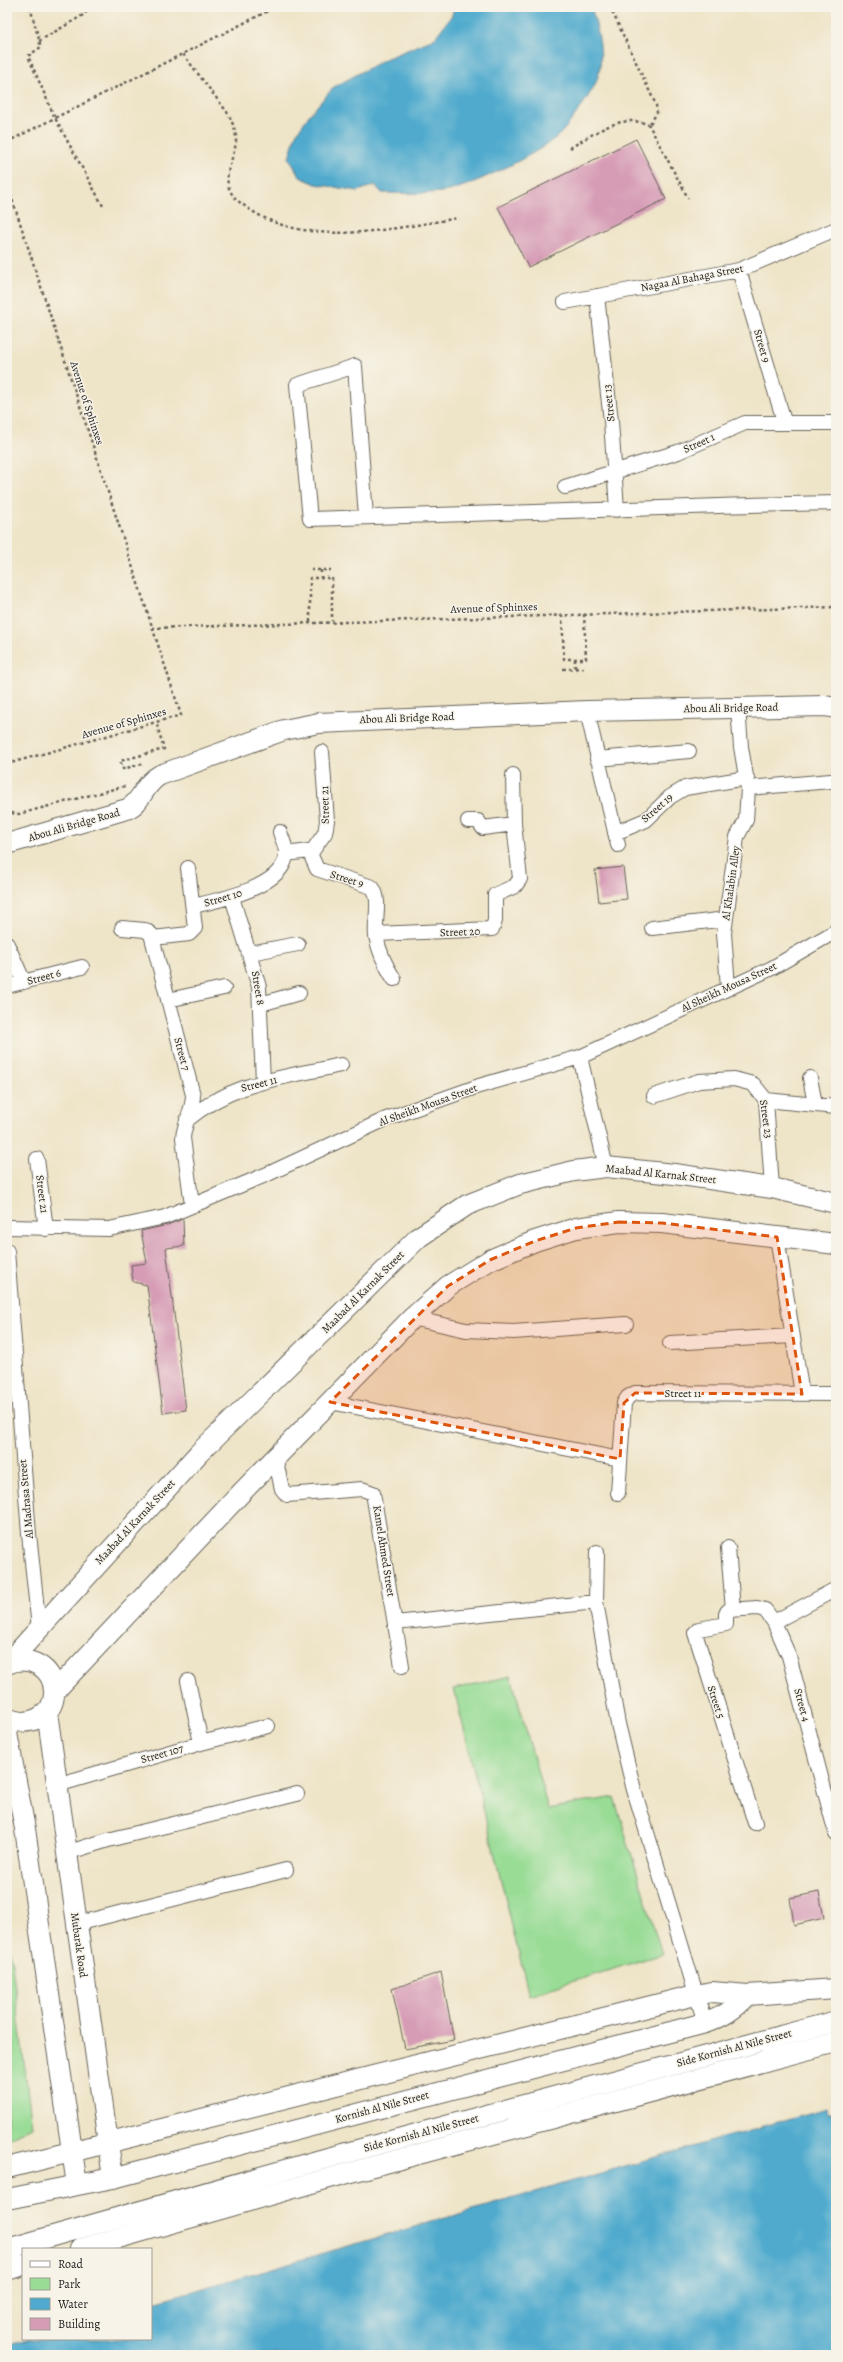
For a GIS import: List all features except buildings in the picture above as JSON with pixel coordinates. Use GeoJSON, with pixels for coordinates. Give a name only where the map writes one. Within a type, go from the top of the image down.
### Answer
{"type":"FeatureCollection","features":[{"type":"Feature","properties":{"kind":"street","name":"Nagaa Al Bahaga Street"},"geometry":{"type":"LineString","coordinates":[[565,302],[740,270],[836,229]]}},
{"type":"Feature","properties":{"kind":"street","name":"Street 9"},"geometry":{"type":"LineString","coordinates":[[740,270],[784,421]]}},
{"type":"Feature","properties":{"kind":"street","name":"Street 13"},"geometry":{"type":"LineString","coordinates":[[597,296],[611,421],[617,510]]}},
{"type":"Feature","properties":{"kind":"street"},"geometry":{"type":"LineString","coordinates":[[366,517],[355,366],[297,385],[310,519],[836,503]]}},
{"type":"Feature","properties":{"kind":"street","name":"Street 1"},"geometry":{"type":"LineString","coordinates":[[565,487],[615,470],[678,452],[745,422],[784,421],[836,423]]}},
{"type":"Feature","properties":{"kind":"street","name":"Abou Ali Bridge Road"},"geometry":{"type":"LineString","coordinates":[[7,844],[131,808],[150,781],[149,770],[284,730],[319,723],[587,711],[825,706],[836,708]]}},
{"type":"Feature","properties":{"kind":"street","name":"Al Khalabin Alley"},"geometry":{"type":"LineString","coordinates":[[728,988],[724,950],[726,919],[737,837],[746,820],[747,783],[741,747],[738,708]]}},
{"type":"Feature","properties":{"kind":"street"},"geometry":{"type":"LineString","coordinates":[[587,711],[597,759],[690,751]]}},
{"type":"Feature","properties":{"kind":"street","name":"Street 21"},"geometry":{"type":"LineString","coordinates":[[312,853],[325,833],[327,821],[322,752]]}},
{"type":"Feature","properties":{"kind":"street","name":"Street 19"},"geometry":{"type":"LineString","coordinates":[[597,759],[617,839],[646,820],[670,796],[685,788],[747,783],[831,781]]}},
{"type":"Feature","properties":{"kind":"street","name":"Street 20"},"geometry":{"type":"LineString","coordinates":[[376,934],[492,929],[495,921],[496,895],[515,886],[520,879],[514,824],[513,775]]}},
{"type":"Feature","properties":{"kind":"street"},"geometry":{"type":"LineString","coordinates":[[468,821],[478,821],[483,828],[514,824]]}},
{"type":"Feature","properties":{"kind":"street"},"geometry":{"type":"LineString","coordinates":[[280,832],[286,854],[305,850],[312,853]]}},
{"type":"Feature","properties":{"kind":"street","name":"Street 9"},"geometry":{"type":"LineString","coordinates":[[312,853],[317,869],[372,887],[377,895],[376,934],[385,965],[394,979]]}},
{"type":"Feature","properties":{"kind":"street","name":"Street 10"},"geometry":{"type":"LineString","coordinates":[[193,906],[232,897],[266,880],[280,868],[286,854]]}},
{"type":"Feature","properties":{"kind":"street"},"geometry":{"type":"LineString","coordinates":[[122,928],[145,930],[153,938],[193,932],[196,924],[188,868]]}},
{"type":"Feature","properties":{"kind":"street","name":"Street 8"},"geometry":{"type":"LineString","coordinates":[[232,897],[250,953],[261,1004],[263,1082]]}},
{"type":"Feature","properties":{"kind":"street"},"geometry":{"type":"LineString","coordinates":[[652,928],[726,919]]}},
{"type":"Feature","properties":{"kind":"street","name":"Al Sheikh Mousa Street"},"geometry":{"type":"LineString","coordinates":[[7,1227],[46,1229],[109,1229],[165,1217],[270,1173],[386,1119],[479,1086],[580,1057],[772,968],[836,931]]}},
{"type":"Feature","properties":{"kind":"street","name":"Street 7"},"geometry":{"type":"LineString","coordinates":[[153,938],[193,1095],[193,1104],[186,1121],[183,1138],[192,1206]]}},
{"type":"Feature","properties":{"kind":"street"},"geometry":{"type":"LineString","coordinates":[[7,944],[24,982]]}},
{"type":"Feature","properties":{"kind":"street"},"geometry":{"type":"LineString","coordinates":[[250,953],[298,944]]}},
{"type":"Feature","properties":{"kind":"street","name":"Street 6"},"geometry":{"type":"LineString","coordinates":[[7,986],[82,967]]}},
{"type":"Feature","properties":{"kind":"street"},"geometry":{"type":"LineString","coordinates":[[168,1000],[224,988]]}},
{"type":"Feature","properties":{"kind":"street"},"geometry":{"type":"LineString","coordinates":[[261,1004],[299,993]]}},
{"type":"Feature","properties":{"kind":"street"},"geometry":{"type":"LineString","coordinates":[[580,1057],[606,1168]]}},
{"type":"Feature","properties":{"kind":"street","name":"Street 11"},"geometry":{"type":"LineString","coordinates":[[186,1121],[214,1100],[248,1085],[341,1066]]}},
{"type":"Feature","properties":{"kind":"street"},"geometry":{"type":"LineString","coordinates":[[810,1078],[815,1104]]}},
{"type":"Feature","properties":{"kind":"street","name":"Street 23"},"geometry":{"type":"LineString","coordinates":[[654,1096],[699,1081],[734,1079],[753,1084],[766,1100],[772,1188]]}},
{"type":"Feature","properties":{"kind":"street"},"geometry":{"type":"LineString","coordinates":[[766,1100],[836,1107]]}},
{"type":"Feature","properties":{"kind":"street","name":"Street 21"},"geometry":{"type":"LineString","coordinates":[[38,1160],[46,1229]]}},
{"type":"Feature","properties":{"kind":"street","name":"Maabad Al Karnak Street"},"geometry":{"type":"LineString","coordinates":[[8,1664],[199,1453],[419,1237],[467,1205],[520,1184],[574,1171],[606,1168],[674,1174],[772,1188],[836,1203]]}},
{"type":"Feature","properties":{"kind":"street"},"geometry":{"type":"LineString","coordinates":[[54,1692],[275,1457],[412,1318],[448,1286],[490,1260],[535,1241],[576,1228],[619,1222],[662,1223],[836,1244]]}},
{"type":"Feature","properties":{"kind":"street"},"geometry":{"type":"LineString","coordinates":[[777,1237],[802,1394]]}},
{"type":"Feature","properties":{"kind":"street","name":"Al Madrasa Street"},"geometry":{"type":"LineString","coordinates":[[7,1250],[29,1534],[39,1628]]}},
{"type":"Feature","properties":{"kind":"street"},"geometry":{"type":"LineString","coordinates":[[412,1318],[466,1330],[514,1332],[626,1324]]}},
{"type":"Feature","properties":{"kind":"street"},"geometry":{"type":"LineString","coordinates":[[670,1343],[792,1336]]}},
{"type":"Feature","properties":{"kind":"street","name":"Street 11"},"geometry":{"type":"LineString","coordinates":[[618,1492],[624,1403],[628,1397],[635,1393],[836,1394]]}},
{"type":"Feature","properties":{"kind":"street"},"geometry":{"type":"LineString","coordinates":[[330,1402],[620,1459]]}},
{"type":"Feature","properties":{"kind":"street","name":"Kamel Ahmed Street"},"geometry":{"type":"LineString","coordinates":[[275,1457],[282,1489],[287,1495],[362,1489],[373,1493],[376,1498],[402,1666]]}},
{"type":"Feature","properties":{"kind":"street"},"geometry":{"type":"LineString","coordinates":[[728,1548],[733,1610]]}},
{"type":"Feature","properties":{"kind":"street"},"geometry":{"type":"LineString","coordinates":[[597,1552],[596,1602],[618,1724],[634,1790],[695,1995],[705,2023]]}},
{"type":"Feature","properties":{"kind":"street"},"geometry":{"type":"LineString","coordinates":[[774,1622],[836,1589]]}},
{"type":"Feature","properties":{"kind":"street"},"geometry":{"type":"LineString","coordinates":[[395,1623],[596,1602]]}},
{"type":"Feature","properties":{"kind":"street","name":"Street 4"},"geometry":{"type":"LineString","coordinates":[[733,1610],[761,1609],[774,1622],[789,1656],[836,1834]]}},
{"type":"Feature","properties":{"kind":"street","name":"Street 5"},"geometry":{"type":"LineString","coordinates":[[733,1610],[726,1612],[726,1624],[699,1629],[695,1633],[755,1823]]}},
{"type":"Feature","properties":{"kind":"street"},"geometry":{"type":"LineString","coordinates":[[7,1718],[14,1722],[26,1723],[37,1719],[47,1712],[52,1703],[54,1692],[52,1679],[44,1669],[34,1662],[21,1660],[8,1664]]}},
{"type":"Feature","properties":{"kind":"street"},"geometry":{"type":"LineString","coordinates":[[188,1681],[201,1743]]}},
{"type":"Feature","properties":{"kind":"street","name":"Mubarak Road"},"geometry":{"type":"LineString","coordinates":[[47,1712],[113,2178]]}},
{"type":"Feature","properties":{"kind":"street","name":"Street 107"},"geometry":{"type":"LineString","coordinates":[[57,1785],[201,1743],[268,1726]]}},
{"type":"Feature","properties":{"kind":"street"},"geometry":{"type":"LineString","coordinates":[[7,1733],[25,1829],[77,2185]]}},
{"type":"Feature","properties":{"kind":"street"},"geometry":{"type":"LineString","coordinates":[[66,1853],[108,1840],[296,1794]]}},
{"type":"Feature","properties":{"kind":"street"},"geometry":{"type":"LineString","coordinates":[[7,1810],[25,1829]]}},
{"type":"Feature","properties":{"kind":"street"},"geometry":{"type":"LineString","coordinates":[[76,1924],[286,1870]]}},
{"type":"Feature","properties":{"kind":"street"},"geometry":{"type":"LineString","coordinates":[[7,2168],[695,1995],[712,1992],[748,1995],[836,1989]]}},
{"type":"Feature","properties":{"kind":"street","name":"Kornish Al Nile Street"},"geometry":{"type":"LineString","coordinates":[[7,2199],[113,2178],[705,2023],[722,2017],[736,2007],[748,1995]]}},
{"type":"Feature","properties":{"kind":"street","name":"Side Kornish Al Nile Street"},"geometry":{"type":"LineString","coordinates":[[7,2249],[320,2160],[836,2021]]}},
{"type":"Feature","properties":{"kind":"street","name":"Side Kornish Al Nile Street"},"geometry":{"type":"LineString","coordinates":[[84,2248],[326,2179],[836,2042]]}},
{"type":"Feature","properties":{"kind":"street"},"geometry":{"type":"LineString","coordinates":[[495,2046],[504,2075]]}},
{"type":"Feature","properties":{"kind":"street"},"geometry":{"type":"LineString","coordinates":[[7,2270],[22,2265]]}},
{"type":"Feature","properties":{"kind":"path"},"geometry":{"type":"LineString","coordinates":[[30,7],[41,47],[28,56],[55,118],[103,206]]}},
{"type":"Feature","properties":{"kind":"path"},"geometry":{"type":"LineString","coordinates":[[39,41],[84,14],[88,7]]}},
{"type":"Feature","properties":{"kind":"path"},"geometry":{"type":"LineString","coordinates":[[7,142],[276,7]]}},
{"type":"Feature","properties":{"kind":"path"},"geometry":{"type":"LineString","coordinates":[[610,7],[656,105],[657,112],[649,125]]}},
{"type":"Feature","properties":{"kind":"path"},"geometry":{"type":"LineString","coordinates":[[183,54],[227,112],[232,121],[236,138],[227,180],[229,188],[238,202],[262,217],[296,230],[365,233],[459,218]]}},
{"type":"Feature","properties":{"kind":"path"},"geometry":{"type":"LineString","coordinates":[[570,148],[616,122],[634,120],[649,125],[688,198]]}},
{"type":"Feature","properties":{"kind":"path","name":"Avenue of Sphinxes"},"geometry":{"type":"LineString","coordinates":[[7,183],[181,715],[7,764]]}},
{"type":"Feature","properties":{"kind":"path"},"geometry":{"type":"LineString","coordinates":[[311,570],[331,570]]}},
{"type":"Feature","properties":{"kind":"path"},"geometry":{"type":"LineString","coordinates":[[321,570],[321,578]]}},
{"type":"Feature","properties":{"kind":"path"},"geometry":{"type":"LineString","coordinates":[[310,622],[310,578],[332,578],[332,621]]}},
{"type":"Feature","properties":{"kind":"path","name":"Avenue of Sphinxes"},"geometry":{"type":"LineString","coordinates":[[152,628],[332,621],[836,607]]}},
{"type":"Feature","properties":{"kind":"path"},"geometry":{"type":"LineString","coordinates":[[562,615],[564,659],[586,659],[584,614]]}},
{"type":"Feature","properties":{"kind":"path"},"geometry":{"type":"LineString","coordinates":[[575,659],[575,668]]}},
{"type":"Feature","properties":{"kind":"path"},"geometry":{"type":"LineString","coordinates":[[563,669],[587,668]]}},
{"type":"Feature","properties":{"kind":"path"},"geometry":{"type":"LineString","coordinates":[[149,770],[123,769],[120,761],[164,749],[156,722]]}},
{"type":"Feature","properties":{"kind":"path"},"geometry":{"type":"LineString","coordinates":[[7,809],[11,813],[19,814],[149,770]]}},
{"type":"Feature","properties":{"kind":"highlighted area"},"geometry":{"type":"Polygon","coordinates":[[[619,1222],[662,1223],[777,1237],[802,1394],[635,1393],[624,1403],[620,1459],[330,1402],[448,1286],[490,1260],[535,1241],[576,1228],[619,1222]]]}},
{"type":"Feature","properties":{"kind":"green space"},"geometry":{"type":"Polygon","coordinates":[[[511,1676],[548,1809],[614,1797],[662,1954],[529,1995],[454,1689],[511,1676]]]}},
{"type":"Feature","properties":{"kind":"green space"},"geometry":{"type":"Polygon","coordinates":[[[7,1923],[32,2127],[7,2139],[7,1923]]]}},
{"type":"Feature","properties":{"kind":"water"},"geometry":{"type":"Polygon","coordinates":[[[454,7],[591,7],[600,44],[601,54],[599,73],[590,93],[562,132],[541,148],[510,166],[464,186],[444,192],[382,193],[375,185],[358,191],[316,184],[300,177],[289,158],[296,134],[310,114],[334,87],[385,59],[434,39],[452,15],[454,7]]]}},
{"type":"Feature","properties":{"kind":"water"},"geometry":{"type":"Polygon","coordinates":[[[826,2108],[828,2114],[836,2113],[836,2355],[7,2355],[7,2346],[27,2340],[152,2340],[152,2303],[826,2108]]]}}]}
